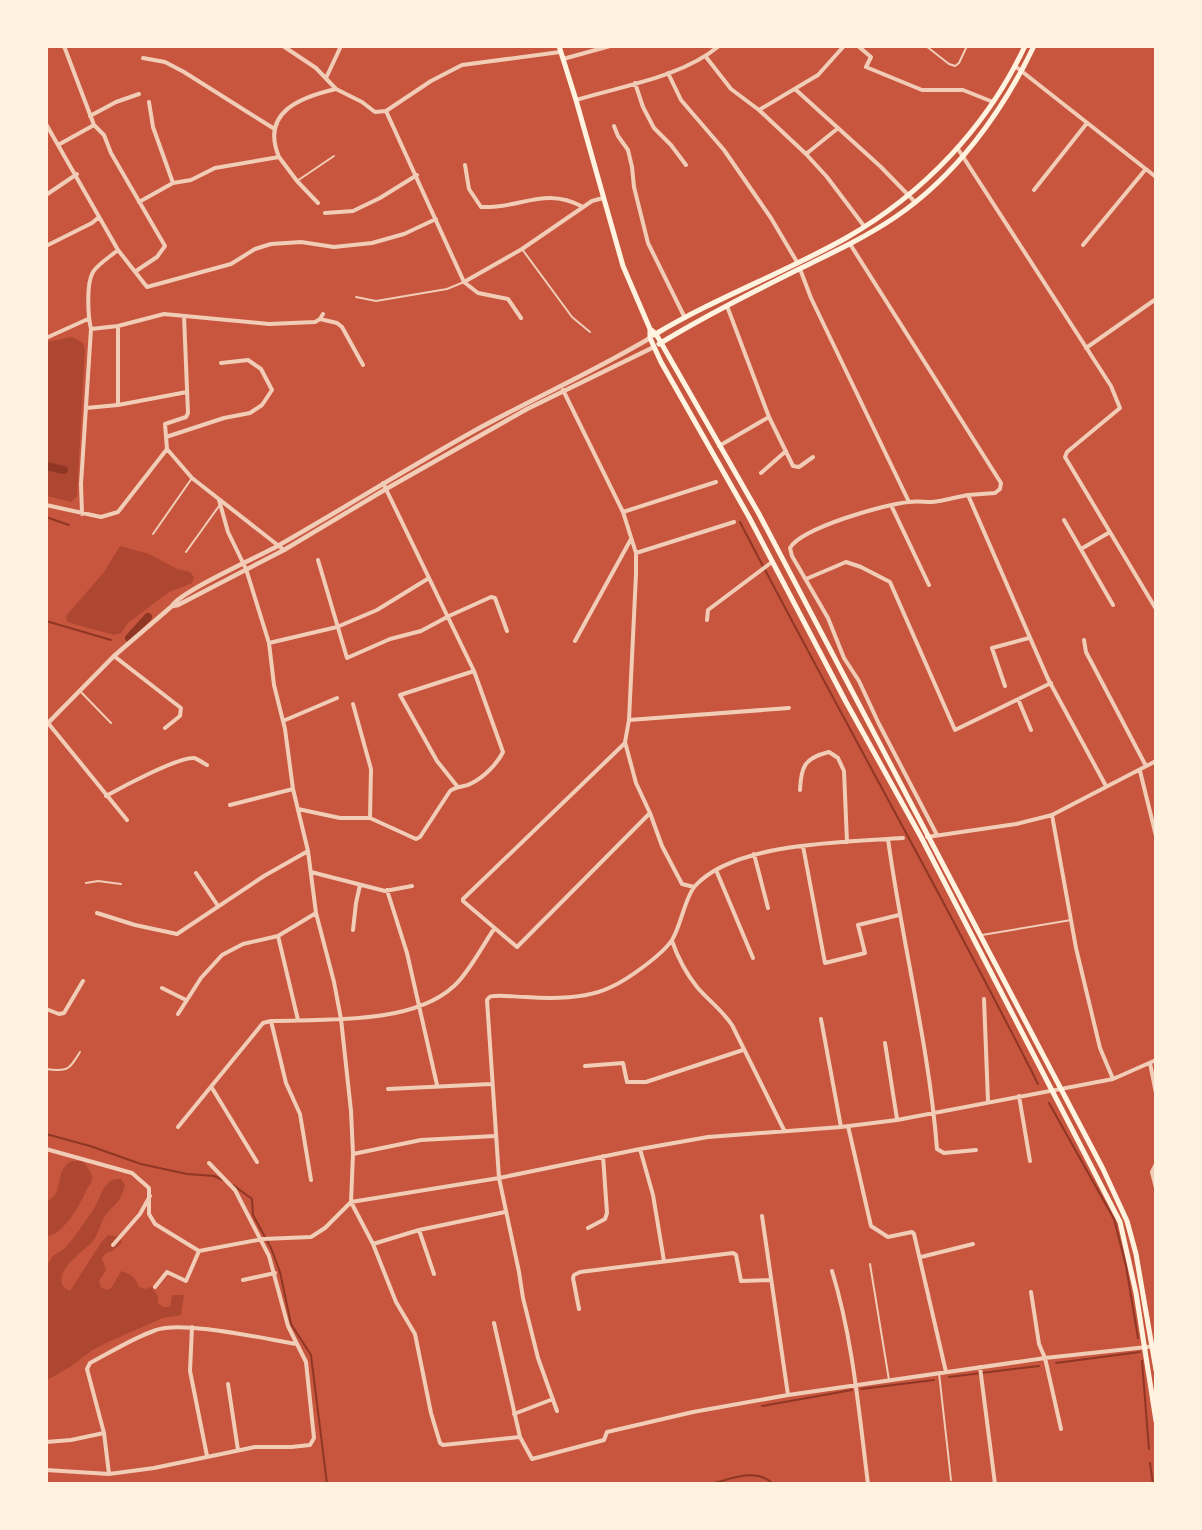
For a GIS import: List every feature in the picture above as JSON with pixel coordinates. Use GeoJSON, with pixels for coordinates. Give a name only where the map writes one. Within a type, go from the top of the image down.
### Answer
{"type":"FeatureCollection","features":[{"type":"Feature","properties":{"kind":"main road"},"geometry":{"type":"LineString","coordinates":[[650,338],[846,238],[908,196],[958,148],[993,102],[1025,46]]}},
{"type":"Feature","properties":{"kind":"main road"},"geometry":{"type":"LineString","coordinates":[[654,347],[727,306],[850,244],[893,219],[915,202],[963,157],[1022,72],[1034,46]]}},
{"type":"Feature","properties":{"kind":"main road"},"geometry":{"type":"LineString","coordinates":[[560,49],[623,266],[650,328],[656,334],[759,514],[981,935],[1127,1221],[1136,1254],[1155,1370]]}},
{"type":"Feature","properties":{"kind":"main road"},"geometry":{"type":"LineString","coordinates":[[650,328],[650,338],[654,347],[921,837],[1120,1222],[1151,1347],[1155,1421]]}},
{"type":"Feature","properties":{"kind":"street"},"geometry":{"type":"LineString","coordinates":[[64,46],[94,125],[104,135],[111,153],[165,246],[157,257],[136,270]]}},
{"type":"Feature","properties":{"kind":"street"},"geometry":{"type":"LineString","coordinates":[[283,46],[306,60],[336,89],[362,102],[375,112],[386,111],[431,81],[462,65],[560,49]]}},
{"type":"Feature","properties":{"kind":"street"},"geometry":{"type":"LineString","coordinates":[[326,78],[341,46]]}},
{"type":"Feature","properties":{"kind":"street"},"geometry":{"type":"LineString","coordinates":[[576,100],[668,73],[706,57],[719,46]]}},
{"type":"Feature","properties":{"kind":"street"},"geometry":{"type":"LineString","coordinates":[[759,110],[818,75],[844,46]]}},
{"type":"Feature","properties":{"kind":"street"},"geometry":{"type":"LineString","coordinates":[[858,46],[871,57],[866,67],[922,90],[963,90],[993,102]]}},
{"type":"Feature","properties":{"kind":"street"},"geometry":{"type":"LineString","coordinates":[[563,59],[607,47]]}},
{"type":"Feature","properties":{"kind":"street"},"geometry":{"type":"LineString","coordinates":[[706,57],[731,89],[759,110],[806,154],[827,177],[864,226]]}},
{"type":"Feature","properties":{"kind":"street"},"geometry":{"type":"LineString","coordinates":[[143,58],[165,62],[184,72],[274,128]]}},
{"type":"Feature","properties":{"kind":"street"},"geometry":{"type":"LineString","coordinates":[[1015,66],[1155,177]]}},
{"type":"Feature","properties":{"kind":"street"},"geometry":{"type":"LineString","coordinates":[[668,73],[681,100],[724,150],[771,218],[797,262]]}},
{"type":"Feature","properties":{"kind":"street"},"geometry":{"type":"LineString","coordinates":[[635,82],[654,128],[686,165]]}},
{"type":"Feature","properties":{"kind":"street"},"geometry":{"type":"LineString","coordinates":[[318,203],[279,157],[275,148],[274,128],[285,110],[303,98],[336,89]]}},
{"type":"Feature","properties":{"kind":"street"},"geometry":{"type":"LineString","coordinates":[[795,89],[881,167],[915,202]]}},
{"type":"Feature","properties":{"kind":"street"},"geometry":{"type":"LineString","coordinates":[[90,116],[116,102],[139,94]]}},
{"type":"Feature","properties":{"kind":"street"},"geometry":{"type":"LineString","coordinates":[[149,102],[153,127],[173,183]]}},
{"type":"Feature","properties":{"kind":"street"},"geometry":{"type":"LineString","coordinates":[[386,111],[464,282],[478,293],[508,298],[521,318]]}},
{"type":"Feature","properties":{"kind":"street"},"geometry":{"type":"LineString","coordinates":[[1034,190],[1087,123]]}},
{"type":"Feature","properties":{"kind":"street"},"geometry":{"type":"LineString","coordinates":[[58,146],[94,125]]}},
{"type":"Feature","properties":{"kind":"street"},"geometry":{"type":"LineString","coordinates":[[47,126],[120,251],[147,287],[231,264],[255,249],[271,244],[301,242],[334,247],[372,243],[404,234],[436,219]]}},
{"type":"Feature","properties":{"kind":"street"},"geometry":{"type":"LineString","coordinates":[[614,126],[628,150],[634,187],[648,243],[685,319]]}},
{"type":"Feature","properties":{"kind":"street"},"geometry":{"type":"LineString","coordinates":[[806,154],[837,129]]}},
{"type":"Feature","properties":{"kind":"street"},"geometry":{"type":"LineString","coordinates":[[958,148],[1111,386],[1120,408],[1065,454],[1155,609]]}},
{"type":"Feature","properties":{"kind":"street"},"geometry":{"type":"LineString","coordinates":[[139,202],[173,183],[190,180],[215,168],[279,157]]}},
{"type":"Feature","properties":{"kind":"street"},"geometry":{"type":"LineString","coordinates":[[465,165],[469,189],[481,207],[503,207],[556,197],[583,207]]}},
{"type":"Feature","properties":{"kind":"street"},"geometry":{"type":"LineString","coordinates":[[1083,245],[1145,170]]}},
{"type":"Feature","properties":{"kind":"street"},"geometry":{"type":"LineString","coordinates":[[46,195],[77,174]]}},
{"type":"Feature","properties":{"kind":"street"},"geometry":{"type":"LineString","coordinates":[[325,213],[353,211],[380,198],[417,175]]}},
{"type":"Feature","properties":{"kind":"street"},"geometry":{"type":"LineString","coordinates":[[464,282],[522,249],[583,207],[603,198]]}},
{"type":"Feature","properties":{"kind":"street"},"geometry":{"type":"LineString","coordinates":[[46,246],[85,227],[99,217]]}},
{"type":"Feature","properties":{"kind":"street"},"geometry":{"type":"LineString","coordinates":[[850,244],[1001,483],[1000,489],[995,492],[933,502],[909,502],[859,514],[805,534],[790,548],[792,556],[828,618],[844,658],[859,681],[937,835]]}},
{"type":"Feature","properties":{"kind":"street"},"geometry":{"type":"LineString","coordinates":[[82,514],[81,484],[91,329],[88,319],[90,282],[94,271],[120,251]]}},
{"type":"Feature","properties":{"kind":"street"},"geometry":{"type":"LineString","coordinates":[[800,269],[811,298],[909,502]]}},
{"type":"Feature","properties":{"kind":"street"},"geometry":{"type":"LineString","coordinates":[[1086,348],[1155,298]]}},
{"type":"Feature","properties":{"kind":"street"},"geometry":{"type":"LineString","coordinates":[[727,306],[769,417],[795,467],[813,457]]}},
{"type":"Feature","properties":{"kind":"street"},"geometry":{"type":"LineString","coordinates":[[91,329],[118,326],[164,314],[269,324],[320,320],[337,323],[342,327],[363,365]]}},
{"type":"Feature","properties":{"kind":"street"},"geometry":{"type":"LineString","coordinates":[[320,320],[323,314]]}},
{"type":"Feature","properties":{"kind":"street"},"geometry":{"type":"LineString","coordinates":[[184,316],[188,415],[165,424],[167,449],[192,478],[284,550]]}},
{"type":"Feature","properties":{"kind":"street"},"geometry":{"type":"LineString","coordinates":[[46,338],[88,319]]}},
{"type":"Feature","properties":{"kind":"street"},"geometry":{"type":"LineString","coordinates":[[118,326],[118,405]]}},
{"type":"Feature","properties":{"kind":"street"},"geometry":{"type":"LineString","coordinates":[[127,820],[47,724],[114,656],[175,601],[193,590],[284,550],[650,338]]}},
{"type":"Feature","properties":{"kind":"street"},"geometry":{"type":"LineString","coordinates":[[244,567],[383,483],[496,419],[654,347]]}},
{"type":"Feature","properties":{"kind":"street"},"geometry":{"type":"LineString","coordinates":[[166,437],[224,418],[250,413],[262,405],[272,390],[261,369],[248,360],[221,363]]}},
{"type":"Feature","properties":{"kind":"street"},"geometry":{"type":"LineString","coordinates":[[562,390],[623,512],[636,553],[629,720],[626,742],[636,783],[662,846],[682,884],[694,887]]}},
{"type":"Feature","properties":{"kind":"street"},"geometry":{"type":"LineString","coordinates":[[86,408],[118,405],[188,392]]}},
{"type":"Feature","properties":{"kind":"street"},"geometry":{"type":"LineString","coordinates":[[719,446],[769,417]]}},
{"type":"Feature","properties":{"kind":"street"},"geometry":{"type":"LineString","coordinates":[[46,505],[101,517],[118,512],[167,449]]}},
{"type":"Feature","properties":{"kind":"street"},"geometry":{"type":"LineString","coordinates":[[761,473],[786,451]]}},
{"type":"Feature","properties":{"kind":"street"},"geometry":{"type":"LineString","coordinates":[[623,512],[716,482]]}},
{"type":"Feature","properties":{"kind":"street"},"geometry":{"type":"LineString","coordinates":[[298,809],[340,818],[370,818],[416,839],[420,837],[450,791],[457,786],[474,783],[498,761],[503,752],[474,671],[383,483]]}},
{"type":"Feature","properties":{"kind":"street"},"geometry":{"type":"LineString","coordinates":[[968,495],[1029,638],[1106,786]]}},
{"type":"Feature","properties":{"kind":"street"},"geometry":{"type":"LineString","coordinates":[[220,502],[228,532],[244,567],[268,643],[293,789],[308,851],[316,913],[341,1019],[351,1110],[353,1154],[351,1202],[373,1244],[396,1302],[415,1334],[431,1413],[440,1443],[520,1437]]}},
{"type":"Feature","properties":{"kind":"street"},"geometry":{"type":"LineString","coordinates":[[891,505],[929,585]]}},
{"type":"Feature","properties":{"kind":"street"},"geometry":{"type":"LineString","coordinates":[[1064,520],[1113,605]]}},
{"type":"Feature","properties":{"kind":"street"},"geometry":{"type":"LineString","coordinates":[[636,553],[734,522]]}},
{"type":"Feature","properties":{"kind":"street"},"geometry":{"type":"LineString","coordinates":[[1081,549],[1110,532]]}},
{"type":"Feature","properties":{"kind":"street"},"geometry":{"type":"LineString","coordinates":[[575,641],[631,539]]}},
{"type":"Feature","properties":{"kind":"street"},"geometry":{"type":"LineString","coordinates":[[318,560],[347,658],[390,639],[421,632],[449,616],[493,597],[507,631]]}},
{"type":"Feature","properties":{"kind":"street"},"geometry":{"type":"LineString","coordinates":[[706,620],[708,610],[772,562]]}},
{"type":"Feature","properties":{"kind":"street"},"geometry":{"type":"LineString","coordinates":[[806,579],[846,562],[890,582],[953,728],[958,730],[1051,683]]}},
{"type":"Feature","properties":{"kind":"street"},"geometry":{"type":"LineString","coordinates":[[268,643],[337,627],[377,610],[429,578]]}},
{"type":"Feature","properties":{"kind":"street"},"geometry":{"type":"LineString","coordinates":[[1005,686],[992,648],[1029,638]]}},
{"type":"Feature","properties":{"kind":"street"},"geometry":{"type":"LineString","coordinates":[[1084,640],[1086,652],[1146,766]]}},
{"type":"Feature","properties":{"kind":"street"},"geometry":{"type":"LineString","coordinates":[[114,656],[181,708],[180,716],[165,728]]}},
{"type":"Feature","properties":{"kind":"street"},"geometry":{"type":"LineString","coordinates":[[457,786],[437,761],[400,695],[474,671]]}},
{"type":"Feature","properties":{"kind":"street"},"geometry":{"type":"LineString","coordinates":[[283,721],[338,698]]}},
{"type":"Feature","properties":{"kind":"street"},"geometry":{"type":"LineString","coordinates":[[1018,699],[1031,730]]}},
{"type":"Feature","properties":{"kind":"street"},"geometry":{"type":"LineString","coordinates":[[353,704],[370,770],[370,818]]}},
{"type":"Feature","properties":{"kind":"street"},"geometry":{"type":"LineString","coordinates":[[629,720],[789,708]]}},
{"type":"Feature","properties":{"kind":"street"},"geometry":{"type":"LineString","coordinates":[[626,742],[462,900],[517,947],[650,813]]}},
{"type":"Feature","properties":{"kind":"street"},"geometry":{"type":"LineString","coordinates":[[800,790],[801,774],[806,762],[829,752],[838,758],[844,771],[847,842]]}},
{"type":"Feature","properties":{"kind":"street"},"geometry":{"type":"LineString","coordinates":[[106,796],[184,760],[195,758],[207,765]]}},
{"type":"Feature","properties":{"kind":"street"},"geometry":{"type":"LineString","coordinates":[[921,837],[1016,824],[1052,815],[1140,771],[1155,761]]}},
{"type":"Feature","properties":{"kind":"street"},"geometry":{"type":"LineString","coordinates":[[1140,771],[1155,836]]}},
{"type":"Feature","properties":{"kind":"street"},"geometry":{"type":"LineString","coordinates":[[230,805],[293,789]]}},
{"type":"Feature","properties":{"kind":"street"},"geometry":{"type":"LineString","coordinates":[[1052,815],[1071,920],[1100,1048],[1113,1079]]}},
{"type":"Feature","properties":{"kind":"street"},"geometry":{"type":"LineString","coordinates":[[557,1411],[538,1358],[523,1298],[499,1178],[486,1003],[488,998],[494,996],[543,998],[593,993],[610,988],[634,974],[672,941],[694,887],[730,862],[754,854],[803,846],[903,838]]}},
{"type":"Feature","properties":{"kind":"street"},"geometry":{"type":"LineString","coordinates":[[888,839],[934,1113],[937,1149],[944,1153],[976,1150]]}},
{"type":"Feature","properties":{"kind":"street"},"geometry":{"type":"LineString","coordinates":[[803,846],[825,963],[865,953],[858,925],[899,915]]}},
{"type":"Feature","properties":{"kind":"street"},"geometry":{"type":"LineString","coordinates":[[97,913],[135,925],[177,934],[308,851]]}},
{"type":"Feature","properties":{"kind":"street"},"geometry":{"type":"LineString","coordinates":[[754,854],[768,908]]}},
{"type":"Feature","properties":{"kind":"street"},"geometry":{"type":"LineString","coordinates":[[716,870],[753,958]]}},
{"type":"Feature","properties":{"kind":"street"},"geometry":{"type":"LineString","coordinates":[[311,872],[387,890],[412,886]]}},
{"type":"Feature","properties":{"kind":"street"},"geometry":{"type":"LineString","coordinates":[[196,873],[218,906]]}},
{"type":"Feature","properties":{"kind":"street"},"geometry":{"type":"LineString","coordinates":[[353,930],[360,885]]}},
{"type":"Feature","properties":{"kind":"street"},"geometry":{"type":"LineString","coordinates":[[387,890],[407,953],[436,1085]]}},
{"type":"Feature","properties":{"kind":"street"},"geometry":{"type":"LineString","coordinates":[[178,1014],[201,978],[222,955],[243,944],[278,936],[316,913]]}},
{"type":"Feature","properties":{"kind":"street"},"geometry":{"type":"LineString","coordinates":[[178,1127],[260,1026],[271,1021],[374,1017],[420,1006],[449,991],[457,984],[494,929]]}},
{"type":"Feature","properties":{"kind":"street"},"geometry":{"type":"LineString","coordinates":[[278,936],[298,1020]]}},
{"type":"Feature","properties":{"kind":"street"},"geometry":{"type":"LineString","coordinates":[[672,941],[681,965],[698,988],[726,1017],[784,1130]]}},
{"type":"Feature","properties":{"kind":"street"},"geometry":{"type":"LineString","coordinates":[[46,1009],[59,1014],[64,1013],[83,981]]}},
{"type":"Feature","properties":{"kind":"street"},"geometry":{"type":"LineString","coordinates":[[162,988],[186,1000]]}},
{"type":"Feature","properties":{"kind":"street"},"geometry":{"type":"LineString","coordinates":[[984,999],[988,1101]]}},
{"type":"Feature","properties":{"kind":"street"},"geometry":{"type":"LineString","coordinates":[[820,1019],[841,1127]]}},
{"type":"Feature","properties":{"kind":"street"},"geometry":{"type":"LineString","coordinates":[[271,1021],[286,1083],[300,1114],[311,1180]]}},
{"type":"Feature","properties":{"kind":"street"},"geometry":{"type":"LineString","coordinates":[[885,1043],[897,1120]]}},
{"type":"Feature","properties":{"kind":"street"},"geometry":{"type":"LineString","coordinates":[[585,1066],[623,1063],[627,1082],[646,1082],[743,1050]]}},
{"type":"Feature","properties":{"kind":"street"},"geometry":{"type":"LineString","coordinates":[[46,1149],[132,1173],[149,1188],[149,1214],[155,1224],[199,1251],[261,1240],[311,1237],[325,1228],[351,1202],[499,1178],[708,1137],[841,1127],[897,1120],[1113,1079],[1155,1060]]}},
{"type":"Feature","properties":{"kind":"street"},"geometry":{"type":"LineString","coordinates":[[1150,1063],[1155,1093]]}},
{"type":"Feature","properties":{"kind":"street"},"geometry":{"type":"LineString","coordinates":[[388,1089],[491,1084]]}},
{"type":"Feature","properties":{"kind":"street"},"geometry":{"type":"LineString","coordinates":[[211,1088],[257,1162]]}},
{"type":"Feature","properties":{"kind":"street"},"geometry":{"type":"LineString","coordinates":[[1019,1096],[1030,1161]]}},
{"type":"Feature","properties":{"kind":"street"},"geometry":{"type":"LineString","coordinates":[[848,1126],[871,1226],[888,1236],[913,1233],[921,1257],[946,1372]]}},
{"type":"Feature","properties":{"kind":"street"},"geometry":{"type":"LineString","coordinates":[[353,1154],[421,1140],[495,1136]]}},
{"type":"Feature","properties":{"kind":"street"},"geometry":{"type":"LineString","coordinates":[[640,1149],[653,1195],[664,1261]]}},
{"type":"Feature","properties":{"kind":"street"},"geometry":{"type":"LineString","coordinates":[[588,1228],[605,1219],[607,1213],[603,1156]]}},
{"type":"Feature","properties":{"kind":"street"},"geometry":{"type":"LineString","coordinates":[[46,1470],[109,1474],[154,1468],[255,1447],[310,1445],[314,1438],[307,1366],[304,1355],[286,1321],[269,1256],[235,1190],[209,1163]]}},
{"type":"Feature","properties":{"kind":"street"},"geometry":{"type":"LineString","coordinates":[[1155,1164],[1152,1172],[1155,1188]]}},
{"type":"Feature","properties":{"kind":"street"},"geometry":{"type":"LineString","coordinates":[[114,1245],[140,1214],[150,1195]]}},
{"type":"Feature","properties":{"kind":"street"},"geometry":{"type":"LineString","coordinates":[[373,1244],[419,1230],[505,1212]]}},
{"type":"Feature","properties":{"kind":"street"},"geometry":{"type":"LineString","coordinates":[[762,1216],[788,1395]]}},
{"type":"Feature","properties":{"kind":"street"},"geometry":{"type":"LineString","coordinates":[[419,1230],[434,1274]]}},
{"type":"Feature","properties":{"kind":"street"},"geometry":{"type":"LineString","coordinates":[[921,1257],[974,1244]]}},
{"type":"Feature","properties":{"kind":"street"},"geometry":{"type":"LineString","coordinates":[[155,1287],[167,1272],[186,1281],[199,1251]]}},
{"type":"Feature","properties":{"kind":"street"},"geometry":{"type":"LineString","coordinates":[[579,1309],[573,1278],[580,1272],[733,1253],[736,1255],[741,1281],[770,1280]]}},
{"type":"Feature","properties":{"kind":"street"},"geometry":{"type":"LineString","coordinates":[[832,1271],[840,1297],[868,1484]]}},
{"type":"Feature","properties":{"kind":"street"},"geometry":{"type":"LineString","coordinates":[[243,1280],[275,1273]]}},
{"type":"Feature","properties":{"kind":"street"},"geometry":{"type":"LineString","coordinates":[[1031,1292],[1039,1344],[1045,1358],[1061,1429]]}},
{"type":"Feature","properties":{"kind":"street"},"geometry":{"type":"LineString","coordinates":[[494,1323],[520,1437],[532,1459],[604,1440],[607,1432],[693,1412],[788,1395],[980,1367],[1151,1347]]}},
{"type":"Feature","properties":{"kind":"street"},"geometry":{"type":"LineString","coordinates":[[109,1474],[104,1433],[88,1366],[157,1329],[172,1326],[192,1327],[297,1344]]}},
{"type":"Feature","properties":{"kind":"street"},"geometry":{"type":"LineString","coordinates":[[192,1327],[190,1371],[207,1456]]}},
{"type":"Feature","properties":{"kind":"street"},"geometry":{"type":"LineString","coordinates":[[980,1367],[995,1484]]}},
{"type":"Feature","properties":{"kind":"street"},"geometry":{"type":"LineString","coordinates":[[228,1384],[238,1450]]}},
{"type":"Feature","properties":{"kind":"street"},"geometry":{"type":"LineString","coordinates":[[514,1414],[553,1400]]}},
{"type":"Feature","properties":{"kind":"street"},"geometry":{"type":"LineString","coordinates":[[46,1442],[71,1440],[104,1433]]}},
{"type":"Feature","properties":{"kind":"lane"},"geometry":{"type":"LineString","coordinates":[[926,46],[955,66],[960,63],[967,46]]}},
{"type":"Feature","properties":{"kind":"lane"},"geometry":{"type":"LineString","coordinates":[[297,181],[334,156]]}},
{"type":"Feature","properties":{"kind":"lane"},"geometry":{"type":"LineString","coordinates":[[522,249],[572,317],[590,332]]}},
{"type":"Feature","properties":{"kind":"lane"},"geometry":{"type":"LineString","coordinates":[[356,297],[376,301],[447,289],[464,282]]}},
{"type":"Feature","properties":{"kind":"lane"},"geometry":{"type":"LineString","coordinates":[[153,534],[192,478]]}},
{"type":"Feature","properties":{"kind":"lane"},"geometry":{"type":"LineString","coordinates":[[186,552],[220,502]]}},
{"type":"Feature","properties":{"kind":"lane"},"geometry":{"type":"LineString","coordinates":[[80,691],[111,723]]}},
{"type":"Feature","properties":{"kind":"lane"},"geometry":{"type":"LineString","coordinates":[[86,883],[98,881],[121,884]]}},
{"type":"Feature","properties":{"kind":"lane"},"geometry":{"type":"LineString","coordinates":[[981,935],[1071,920]]}},
{"type":"Feature","properties":{"kind":"lane"},"geometry":{"type":"LineString","coordinates":[[46,1069],[63,1071],[71,1066],[80,1052]]}},
{"type":"Feature","properties":{"kind":"lane"},"geometry":{"type":"LineString","coordinates":[[870,1264],[890,1380]]}},
{"type":"Feature","properties":{"kind":"lane"},"geometry":{"type":"LineString","coordinates":[[939,1373],[951,1480]]}},
{"type":"Feature","properties":{"kind":"shaded area"},"geometry":{"type":"Polygon","coordinates":[[[72,337],[83,343],[85,349],[77,496],[71,502],[47,496],[46,342],[72,337]]]}},
{"type":"Feature","properties":{"kind":"shaded area"},"geometry":{"type":"Polygon","coordinates":[[[120,546],[149,554],[177,569],[190,572],[194,577],[192,583],[169,592],[128,623],[121,633],[114,635],[67,622],[66,616],[104,572],[120,546]]]}},
{"type":"Feature","properties":{"kind":"shaded area"},"geometry":{"type":"Polygon","coordinates":[[[72,1161],[83,1161],[91,1174],[91,1182],[80,1204],[65,1225],[59,1231],[47,1236],[47,1201],[56,1192],[66,1165],[72,1161]]]}},
{"type":"Feature","properties":{"kind":"shaded area"},"geometry":{"type":"Polygon","coordinates":[[[115,1179],[121,1179],[125,1185],[121,1196],[105,1216],[93,1241],[63,1272],[61,1279],[63,1286],[70,1291],[108,1235],[120,1237],[122,1243],[102,1258],[106,1270],[99,1281],[101,1287],[107,1290],[112,1287],[121,1271],[125,1272],[135,1279],[139,1287],[145,1289],[151,1287],[158,1296],[158,1303],[163,1307],[170,1307],[172,1295],[184,1295],[181,1315],[163,1318],[108,1342],[47,1380],[47,1266],[54,1256],[73,1239],[94,1209],[107,1184],[115,1179]]]}},
{"type":"Feature","properties":{"kind":"waterway"},"geometry":{"type":"LineString","coordinates":[[46,466],[64,470]]}},
{"type":"Feature","properties":{"kind":"waterway"},"geometry":{"type":"LineString","coordinates":[[46,517],[69,525]]}},
{"type":"Feature","properties":{"kind":"waterway"},"geometry":{"type":"LineString","coordinates":[[740,522],[1038,1084]]}},
{"type":"Feature","properties":{"kind":"waterway"},"geometry":{"type":"LineString","coordinates":[[129,638],[148,617]]}},
{"type":"Feature","properties":{"kind":"waterway"},"geometry":{"type":"LineString","coordinates":[[46,621],[111,640]]}},
{"type":"Feature","properties":{"kind":"waterway"},"geometry":{"type":"LineString","coordinates":[[1049,1103],[1114,1219],[1126,1266],[1138,1338]]}},
{"type":"Feature","properties":{"kind":"waterway"},"geometry":{"type":"LineString","coordinates":[[46,1134],[90,1146],[141,1164],[187,1174],[214,1176],[223,1180]]}},
{"type":"Feature","properties":{"kind":"waterway"},"geometry":{"type":"LineString","coordinates":[[233,1185],[252,1199],[253,1215],[271,1248],[280,1272],[291,1324],[311,1355],[327,1484]]}},
{"type":"Feature","properties":{"kind":"waterway"},"geometry":{"type":"LineString","coordinates":[[1056,1363],[1140,1352]]}},
{"type":"Feature","properties":{"kind":"waterway"},"geometry":{"type":"LineString","coordinates":[[1142,1361],[1149,1449]]}},
{"type":"Feature","properties":{"kind":"waterway"},"geometry":{"type":"LineString","coordinates":[[949,1377],[1039,1366]]}},
{"type":"Feature","properties":{"kind":"waterway"},"geometry":{"type":"LineString","coordinates":[[861,1389],[934,1380]]}},
{"type":"Feature","properties":{"kind":"waterway"},"geometry":{"type":"LineString","coordinates":[[762,1406],[852,1390]]}},
{"type":"Feature","properties":{"kind":"waterway"},"geometry":{"type":"LineString","coordinates":[[1150,1463],[1153,1484]]}},
{"type":"Feature","properties":{"kind":"waterway"},"geometry":{"type":"LineString","coordinates":[[711,1484],[751,1475],[767,1479],[773,1484]]}}]}
